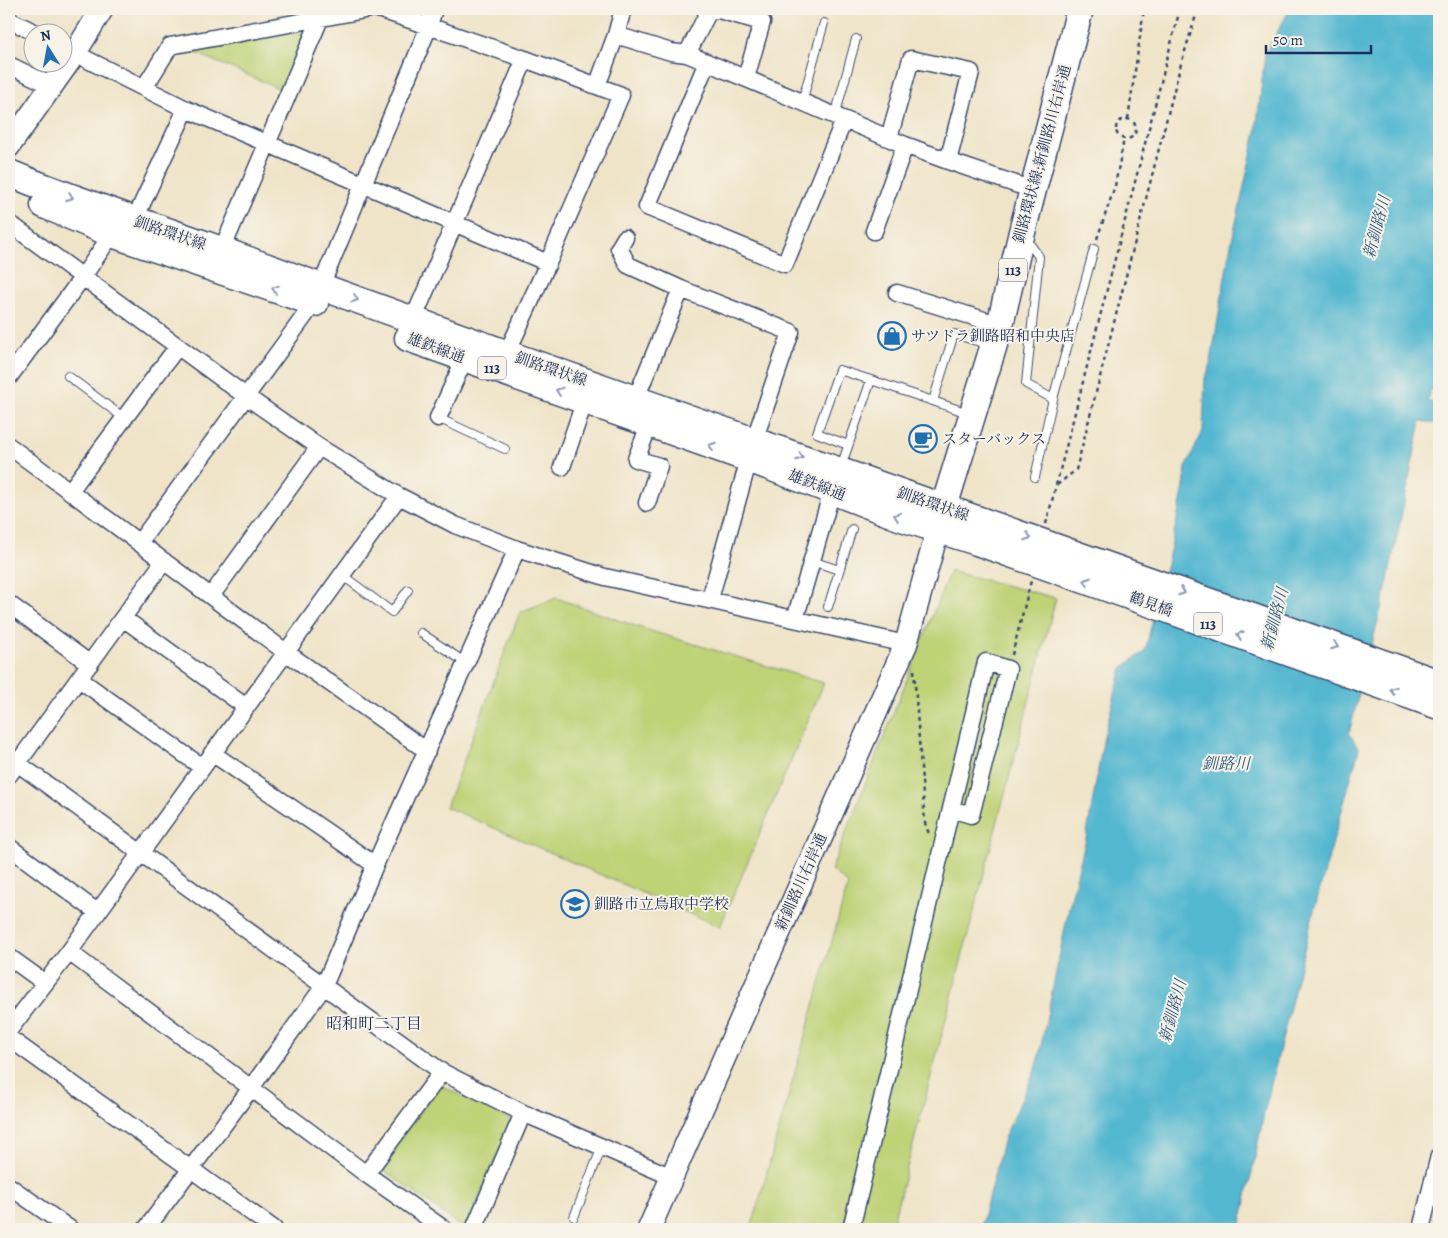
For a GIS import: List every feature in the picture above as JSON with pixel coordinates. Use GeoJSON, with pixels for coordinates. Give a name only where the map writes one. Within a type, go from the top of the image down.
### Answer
{"type":"FeatureCollection","features":[{"type":"Feature","properties":{"kind":"main road","name":"釧路環状線;新釧路川右岸通"},"geometry":{"type":"LineString","coordinates":[[941,518],[996,336],[1080,9]]}},
{"type":"Feature","properties":{"kind":"main road","name":"釧路環状線"},"geometry":{"type":"LineString","coordinates":[[9,173],[134,221],[222,250],[317,295],[413,320],[636,398],[752,450],[941,518]]}},
{"type":"Feature","properties":{"kind":"main road","name":"雄鉄線通"},"geometry":{"type":"LineString","coordinates":[[9,191],[112,234],[317,295],[465,358],[650,423],[752,450],[832,491],[902,518],[941,518],[980,531]]}},
{"type":"Feature","properties":{"kind":"main road","name":"鶴見橋"},"geometry":{"type":"LineString","coordinates":[[980,531],[1439,683]]}},
{"type":"Feature","properties":{"kind":"main road","name":"鶴見橋"},"geometry":{"type":"LineString","coordinates":[[980,531],[1439,706]]}},
{"type":"Feature","properties":{"kind":"street"},"geometry":{"type":"LineString","coordinates":[[72,46],[102,9]]}},
{"type":"Feature","properties":{"kind":"street"},"geometry":{"type":"LineString","coordinates":[[144,88],[170,46],[370,9]]}},
{"type":"Feature","properties":{"kind":"street"},"geometry":{"type":"LineString","coordinates":[[378,9],[525,59],[621,95],[507,353]]}},
{"type":"Feature","properties":{"kind":"street"},"geometry":{"type":"LineString","coordinates":[[139,543],[247,398],[317,295],[429,26],[434,9]]}},
{"type":"Feature","properties":{"kind":"street"},"geometry":{"type":"LineString","coordinates":[[597,86],[624,9]]}},
{"type":"Feature","properties":{"kind":"street"},"geometry":{"type":"LineString","coordinates":[[687,54],[710,9]]}},
{"type":"Feature","properties":{"kind":"street"},"geometry":{"type":"LineString","coordinates":[[716,9],[762,22],[746,78]]}},
{"type":"Feature","properties":{"kind":"street"},"geometry":{"type":"LineString","coordinates":[[222,250],[320,19]]}},
{"type":"Feature","properties":{"kind":"street"},"geometry":{"type":"LineString","coordinates":[[9,20],[22,26]]}},
{"type":"Feature","properties":{"kind":"street"},"geometry":{"type":"LineString","coordinates":[[616,35],[670,52],[687,54],[948,162],[1033,190]]}},
{"type":"Feature","properties":{"kind":"street"},"geometry":{"type":"LineString","coordinates":[[72,52],[186,109],[548,262]]}},
{"type":"Feature","properties":{"kind":"street"},"geometry":{"type":"LineString","coordinates":[[413,320],[525,59]]}},
{"type":"Feature","properties":{"kind":"street"},"geometry":{"type":"LineString","coordinates":[[889,138],[912,59],[971,72],[948,162]]}},
{"type":"Feature","properties":{"kind":"street"},"geometry":{"type":"LineString","coordinates":[[707,62],[646,207],[785,264],[839,118]]}},
{"type":"Feature","properties":{"kind":"street"},"geometry":{"type":"LineString","coordinates":[[9,65],[50,85]]}},
{"type":"Feature","properties":{"kind":"street"},"geometry":{"type":"LineString","coordinates":[[9,146],[57,72]]}},
{"type":"Feature","properties":{"kind":"street"},"geometry":{"type":"LineString","coordinates":[[134,221],[186,109]]}},
{"type":"Feature","properties":{"kind":"street"},"geometry":{"type":"LineString","coordinates":[[874,231],[905,145]]}},
{"type":"Feature","properties":{"kind":"street"},"geometry":{"type":"LineString","coordinates":[[9,223],[247,398],[319,447],[399,496],[455,525],[517,549],[606,577],[906,644]]}},
{"type":"Feature","properties":{"kind":"street"},"geometry":{"type":"LineString","coordinates":[[9,377],[112,234]]}},
{"type":"Feature","properties":{"kind":"street"},"geometry":{"type":"LineString","coordinates":[[625,238],[619,248],[628,265],[681,289],[791,332],[752,450],[710,599]]}},
{"type":"Feature","properties":{"kind":"street"},"geometry":{"type":"LineString","coordinates":[[636,398],[681,289]]}},
{"type":"Feature","properties":{"kind":"street"},"geometry":{"type":"LineString","coordinates":[[897,293],[996,336]]}},
{"type":"Feature","properties":{"kind":"street"},"geometry":{"type":"LineString","coordinates":[[70,491],[178,346]]}},
{"type":"Feature","properties":{"kind":"street"},"geometry":{"type":"LineString","coordinates":[[438,418],[465,358]]}},
{"type":"Feature","properties":{"kind":"street"},"geometry":{"type":"LineString","coordinates":[[562,467],[585,400]]}},
{"type":"Feature","properties":{"kind":"street"},"geometry":{"type":"LineString","coordinates":[[647,503],[659,466],[636,459],[650,423]]}},
{"type":"Feature","properties":{"kind":"street"},"geometry":{"type":"LineString","coordinates":[[9,446],[286,653],[426,751]]}},
{"type":"Feature","properties":{"kind":"street"},"geometry":{"type":"LineString","coordinates":[[211,596],[319,447]]}},
{"type":"Feature","properties":{"kind":"street"},"geometry":{"type":"LineString","coordinates":[[795,618],[832,491]]}},
{"type":"Feature","properties":{"kind":"street"},"geometry":{"type":"LineString","coordinates":[[9,1030],[68,952],[399,496]]}},
{"type":"Feature","properties":{"kind":"street","name":"新釧路川右岸通"},"geometry":{"type":"LineString","coordinates":[[649,1229],[906,644],[941,518]]}},
{"type":"Feature","properties":{"kind":"street"},"geometry":{"type":"LineString","coordinates":[[146,1229],[324,986],[375,865],[517,549]]}},
{"type":"Feature","properties":{"kind":"street"},"geometry":{"type":"LineString","coordinates":[[164,561],[79,679],[12,765],[140,852],[442,1072],[523,1113],[672,1177]]}},
{"type":"Feature","properties":{"kind":"street"},"geometry":{"type":"LineString","coordinates":[[9,604],[90,664]]}},
{"type":"Feature","properties":{"kind":"street"},"geometry":{"type":"LineString","coordinates":[[124,618],[246,707]]}},
{"type":"Feature","properties":{"kind":"street"},"geometry":{"type":"LineString","coordinates":[[851,1229],[940,858],[951,809],[986,662],[1008,669],[970,815],[951,809]]}},
{"type":"Feature","properties":{"kind":"street"},"geometry":{"type":"LineString","coordinates":[[79,679],[202,767]]}},
{"type":"Feature","properties":{"kind":"street"},"geometry":{"type":"LineString","coordinates":[[212,753],[375,865]]}},
{"type":"Feature","properties":{"kind":"street"},"geometry":{"type":"LineString","coordinates":[[9,847],[97,912]]}},
{"type":"Feature","properties":{"kind":"street"},"geometry":{"type":"LineString","coordinates":[[68,952],[366,1174],[444,1229]]}},
{"type":"Feature","properties":{"kind":"street"},"geometry":{"type":"LineString","coordinates":[[9,957],[45,983]]}},
{"type":"Feature","properties":{"kind":"street"},"geometry":{"type":"LineString","coordinates":[[9,1038],[274,1229]]}},
{"type":"Feature","properties":{"kind":"street"},"geometry":{"type":"LineString","coordinates":[[366,1174],[442,1072]]}},
{"type":"Feature","properties":{"kind":"street"},"geometry":{"type":"LineString","coordinates":[[474,1229],[523,1113]]}},
{"type":"Feature","properties":{"kind":"street"},"geometry":{"type":"LineString","coordinates":[[1420,1229],[1437,1174],[1439,1156]]}},
{"type":"Feature","properties":{"kind":"street"},"geometry":{"type":"LineString","coordinates":[[9,1186],[70,1229]]}},
{"type":"Feature","properties":{"kind":"lane"},"geometry":{"type":"LineString","coordinates":[[802,102],[824,23]]}},
{"type":"Feature","properties":{"kind":"lane"},"geometry":{"type":"LineString","coordinates":[[839,118],[856,39]]}},
{"type":"Feature","properties":{"kind":"lane"},"geometry":{"type":"LineString","coordinates":[[1022,232],[1039,257],[1026,384],[1053,399]]}},
{"type":"Feature","properties":{"kind":"lane"},"geometry":{"type":"LineString","coordinates":[[1035,477],[1053,399],[1094,248]]}},
{"type":"Feature","properties":{"kind":"lane"},"geometry":{"type":"LineString","coordinates":[[932,401],[954,334],[996,336]]}},
{"type":"Feature","properties":{"kind":"lane"},"geometry":{"type":"LineString","coordinates":[[848,445],[817,433],[839,370],[972,414]]}},
{"type":"Feature","properties":{"kind":"lane"},"geometry":{"type":"LineString","coordinates":[[68,376],[124,418]]}},
{"type":"Feature","properties":{"kind":"lane"},"geometry":{"type":"LineString","coordinates":[[844,458],[870,380]]}},
{"type":"Feature","properties":{"kind":"lane"},"geometry":{"type":"LineString","coordinates":[[438,418],[505,449]]}},
{"type":"Feature","properties":{"kind":"lane"},"geometry":{"type":"LineString","coordinates":[[828,607],[852,529]]}},
{"type":"Feature","properties":{"kind":"lane"},"geometry":{"type":"LineString","coordinates":[[812,562],[839,570]]}},
{"type":"Feature","properties":{"kind":"lane"},"geometry":{"type":"LineString","coordinates":[[342,575],[392,612],[408,590]]}},
{"type":"Feature","properties":{"kind":"lane"},"geometry":{"type":"LineString","coordinates":[[420,632],[466,663]]}},
{"type":"Feature","properties":{"kind":"lane"},"geometry":{"type":"LineString","coordinates":[[574,1217],[602,1148]]}},
{"type":"Feature","properties":{"kind":"path"},"geometry":{"type":"LineString","coordinates":[[1128,119],[1144,9]]}},
{"type":"Feature","properties":{"kind":"path"},"geometry":{"type":"LineString","coordinates":[[1046,524],[1180,9]]}},
{"type":"Feature","properties":{"kind":"path"},"geometry":{"type":"LineString","coordinates":[[1056,485],[1076,470],[1175,86],[1198,9]]}},
{"type":"Feature","properties":{"kind":"path"},"geometry":{"type":"LineString","coordinates":[[1122,119],[1128,119],[1134,122],[1137,128],[1135,134],[1130,139],[1124,139],[1118,136],[1117,124],[1122,119]]}},
{"type":"Feature","properties":{"kind":"path"},"geometry":{"type":"LineString","coordinates":[[1094,248],[1115,186],[1124,139]]}},
{"type":"Feature","properties":{"kind":"path"},"geometry":{"type":"LineString","coordinates":[[1008,669],[1034,572]]}},
{"type":"Feature","properties":{"kind":"path"},"geometry":{"type":"LineString","coordinates":[[906,644],[914,669],[925,823],[940,858]]}},
{"type":"Feature","properties":{"kind":"green space"},"geometry":{"type":"Polygon","coordinates":[[[298,30],[306,39],[280,89],[191,51],[298,30]]]}},
{"type":"Feature","properties":{"kind":"green space"},"geometry":{"type":"Polygon","coordinates":[[[950,571],[1056,598],[891,1229],[751,1229],[848,884],[831,870],[950,571]]]}},
{"type":"Feature","properties":{"kind":"green space"},"geometry":{"type":"Polygon","coordinates":[[[556,598],[641,628],[824,683],[720,927],[446,807],[520,612],[556,598]]]}},
{"type":"Feature","properties":{"kind":"green space"},"geometry":{"type":"Polygon","coordinates":[[[440,1085],[513,1121],[465,1229],[379,1167],[440,1085]]]}},
{"type":"Feature","properties":{"kind":"water","name":"釧路川"},"geometry":{"type":"Polygon","coordinates":[[[1290,9],[1439,9],[1439,386],[1431,390],[1427,401],[1439,405],[1439,424],[1421,421],[1386,589],[1349,733],[1359,749],[1313,914],[1265,1109],[1240,1229],[980,1229],[1004,1138],[1037,1066],[1070,903],[1086,839],[1104,736],[1122,668],[1145,651],[1168,560],[1184,487],[1186,467],[1203,431],[1205,378],[1210,367],[1229,254],[1256,132],[1265,54],[1290,9]]]}},
{"type":"Feature","properties":{"kind":"place","name":"サツドラ釧路昭和中央店"},"geometry":{"type":"Point","coordinates":[892,336]}},
{"type":"Feature","properties":{"kind":"place","name":"スターバックス"},"geometry":{"type":"Point","coordinates":[923,439]}},
{"type":"Feature","properties":{"kind":"place","name":"釧路市立鳥取中学校"},"geometry":{"type":"Point","coordinates":[575,904]}},
{"type":"Feature","properties":{"kind":"district","name":"昭和町二丁目"},"geometry":{"type":"Point","coordinates":[374,1023]}},
{"type":"Feature","properties":{"kind":"water label","name":"新釧路川"},"geometry":{"type":"Point","coordinates":[1376,227]}},
{"type":"Feature","properties":{"kind":"water label","name":"新釧路川"},"geometry":{"type":"Point","coordinates":[1274,619]}},
{"type":"Feature","properties":{"kind":"water label","name":"新釧路川"},"geometry":{"type":"Point","coordinates":[1172,1011]}}]}
